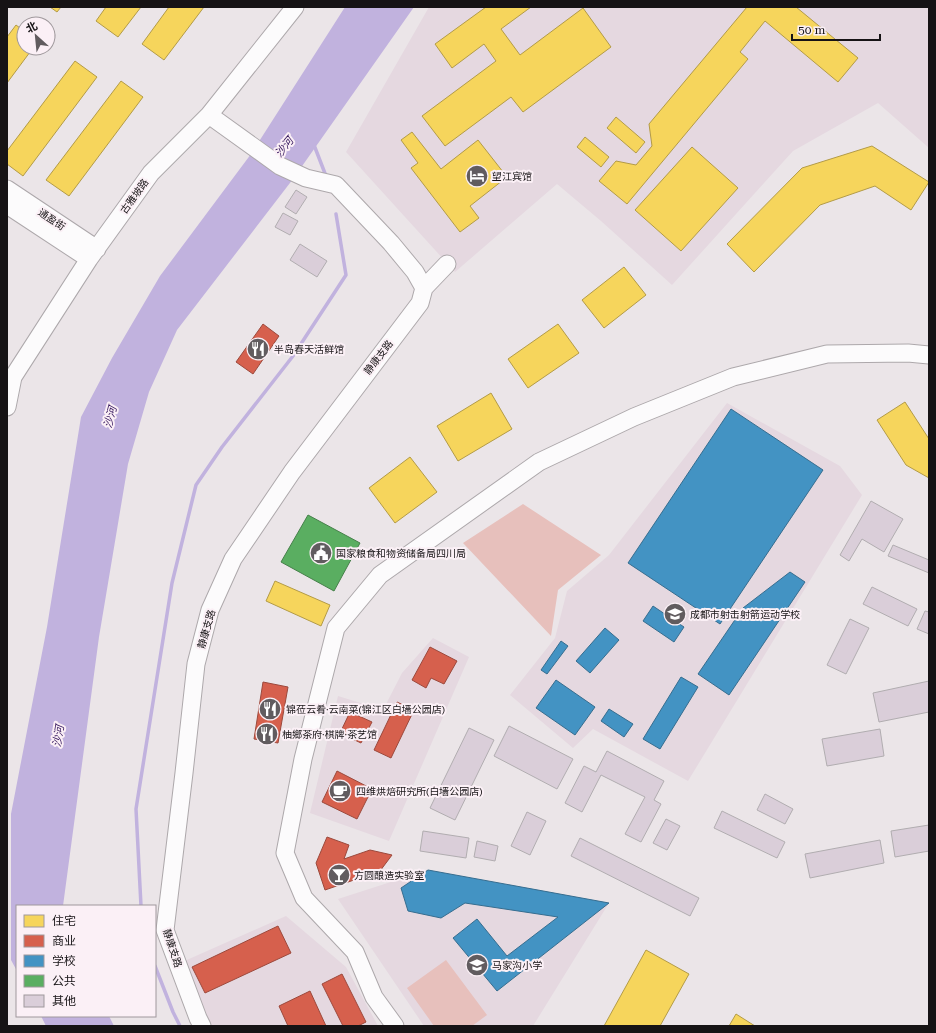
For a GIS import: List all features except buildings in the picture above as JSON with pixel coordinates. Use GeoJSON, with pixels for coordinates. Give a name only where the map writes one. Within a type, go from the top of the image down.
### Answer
{"type":"FeatureCollection","features":[{"type":"Feature","properties":{"kind":"street","name":"古雅坡路"},"geometry":{"type":"LineString","coordinates":[[7,407],[13,376],[93,254],[151,173],[209,115],[295,7]]}},
{"type":"Feature","properties":{"kind":"street"},"geometry":{"type":"LineString","coordinates":[[209,115],[280,166],[306,178],[329,184],[391,243],[415,272],[424,288]]}},
{"type":"Feature","properties":{"kind":"street","name":"通盈街"},"geometry":{"type":"LineString","coordinates":[[7,189],[93,254]]}},
{"type":"Feature","properties":{"kind":"street","name":"通盈街"},"geometry":{"type":"LineString","coordinates":[[7,205],[93,254]]}},
{"type":"Feature","properties":{"kind":"street","name":"静康支路"},"geometry":{"type":"LineString","coordinates":[[202,1026],[165,930],[196,664],[210,610],[237,553],[292,472],[420,303],[424,288],[447,264]]}},
{"type":"Feature","properties":{"kind":"street"},"geometry":{"type":"LineString","coordinates":[[395,1026],[374,997],[355,952],[304,898],[285,853],[303,759],[336,628],[380,575],[539,462],[634,417],[733,377],[827,354],[908,353],[929,355]]}},
{"type":"Feature","properties":{"kind":"shaded area","name":"望江宾馆"},"geometry":{"type":"Polygon","coordinates":[[[429,7],[929,7],[929,148],[878,103],[793,151],[672,285],[601,221],[557,184],[455,272],[346,152],[429,7]]]}},
{"type":"Feature","properties":{"kind":"shaded area","name":"成都市射击射箭运动学校"},"geometry":{"type":"Polygon","coordinates":[[[727,403],[840,466],[862,495],[688,781],[593,729],[573,748],[510,695],[555,638],[567,591],[609,555],[727,403]]]}},
{"type":"Feature","properties":{"kind":"shaded area"},"geometry":{"type":"Polygon","coordinates":[[[523,504],[601,555],[558,590],[551,636],[463,543],[523,504]]]}},
{"type":"Feature","properties":{"kind":"shaded area"},"geometry":{"type":"Polygon","coordinates":[[[433,638],[469,657],[389,841],[310,813],[338,696],[383,710],[402,673],[433,638]]]}},
{"type":"Feature","properties":{"kind":"shaded area","name":"马家沟小学"},"geometry":{"type":"Polygon","coordinates":[[[428,870],[609,903],[533,1026],[424,1026],[338,899],[428,870]]]}},
{"type":"Feature","properties":{"kind":"shaded area"},"geometry":{"type":"Polygon","coordinates":[[[286,916],[346,967],[378,1026],[202,1026],[180,963],[286,916]]]}},
{"type":"Feature","properties":{"kind":"shaded area"},"geometry":{"type":"Polygon","coordinates":[[[446,960],[487,1015],[472,1026],[434,1026],[407,988],[446,960]]]}},
{"type":"Feature","properties":{"kind":"water","name":"沙河"},"geometry":{"type":"Polygon","coordinates":[[[345,7],[414,7],[293,179],[177,330],[149,392],[128,464],[99,637],[63,905],[16,905],[16,969],[11,960],[11,814],[47,627],[81,417],[112,358],[160,276],[251,154],[345,7]]]}},
{"type":"Feature","properties":{"kind":"water"},"geometry":{"type":"Polygon","coordinates":[[[42,1017],[110,1017],[114,1026],[46,1026],[42,1017]]]}},
{"type":"Feature","properties":{"kind":"waterway"},"geometry":{"type":"LineString","coordinates":[[314,145],[326,176]]}},
{"type":"Feature","properties":{"kind":"waterway"},"geometry":{"type":"LineString","coordinates":[[141,905],[136,809],[172,583],[196,485],[222,447],[293,356],[346,275],[336,214]]}},
{"type":"Feature","properties":{"kind":"waterway"},"geometry":{"type":"LineString","coordinates":[[156,969],[180,1026]]}},
{"type":"Feature","properties":{"kind":"place","name":"望江宾馆"},"geometry":{"type":"Point","coordinates":[477,176]}},
{"type":"Feature","properties":{"kind":"place","name":"半岛春天活鲜馆"},"geometry":{"type":"Point","coordinates":[258,349]}},
{"type":"Feature","properties":{"kind":"place","name":"国家粮食和物资储备局四川局"},"geometry":{"type":"Point","coordinates":[321,553]}},
{"type":"Feature","properties":{"kind":"place","name":"成都市射击射箭运动学校"},"geometry":{"type":"Point","coordinates":[675,614]}},
{"type":"Feature","properties":{"kind":"place","name":"锦莅云肴·云南菜(锦江区白墙公园店)"},"geometry":{"type":"Point","coordinates":[270,709]}},
{"type":"Feature","properties":{"kind":"place","name":"柚鄉茶府·棋牌·茶艺馆"},"geometry":{"type":"Point","coordinates":[267,734]}},
{"type":"Feature","properties":{"kind":"place","name":"四维烘焙研究所(白墙公园店)"},"geometry":{"type":"Point","coordinates":[340,791]}},
{"type":"Feature","properties":{"kind":"place","name":"方圆酿造实验室"},"geometry":{"type":"Point","coordinates":[339,875]}},
{"type":"Feature","properties":{"kind":"place","name":"马家沟小学"},"geometry":{"type":"Point","coordinates":[477,965]}}]}
